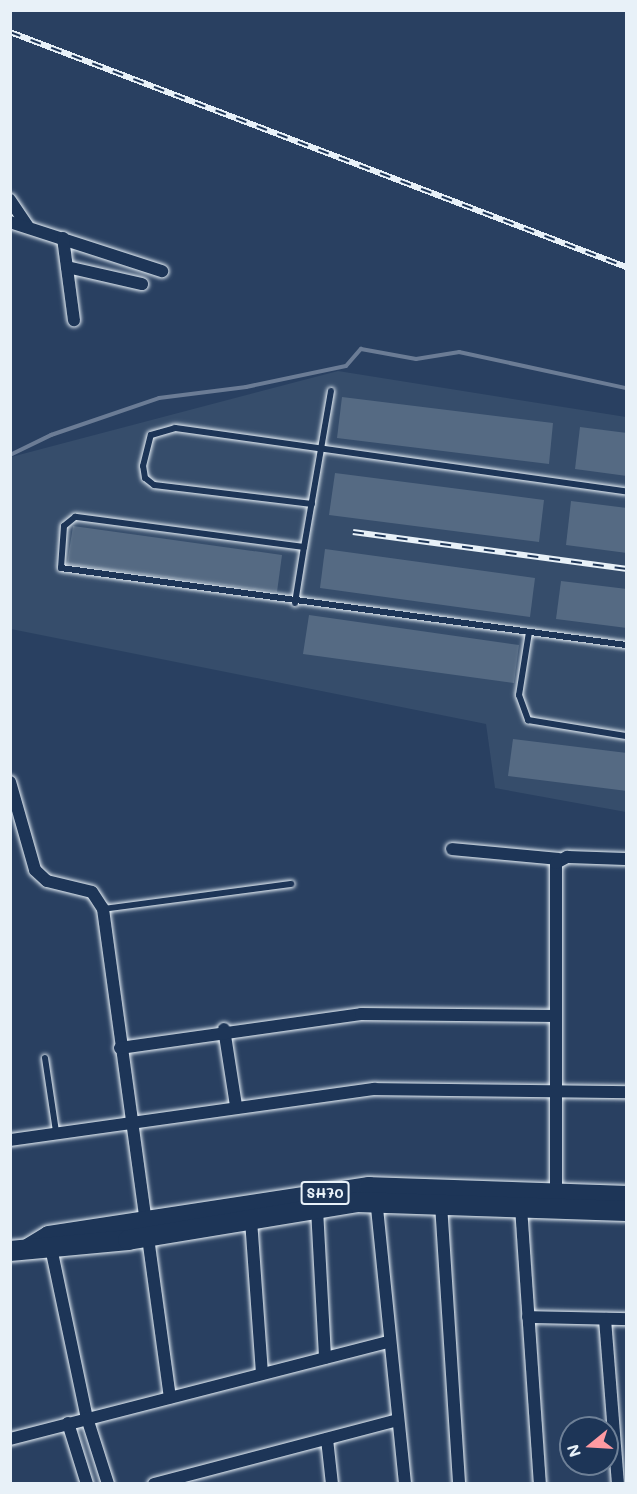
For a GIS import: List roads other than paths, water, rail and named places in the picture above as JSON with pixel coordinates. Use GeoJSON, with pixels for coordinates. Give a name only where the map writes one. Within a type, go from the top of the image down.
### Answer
{"type":"FeatureCollection","features":[{"type":"Feature","properties":{"kind":"main road","name":"SH70"},"geometry":{"type":"LineString","coordinates":[[20,1249],[376,1194],[555,1200],[627,1196]]}},
{"type":"Feature","properties":{"kind":"main road","name":"SH70"},"geometry":{"type":"LineString","coordinates":[[144,1230],[251,1220],[316,1209],[376,1194],[441,1204],[520,1207],[555,1200],[627,1211]]}},
{"type":"Feature","properties":{"kind":"street"},"geometry":{"type":"LineString","coordinates":[[10,200],[28,227]]}},
{"type":"Feature","properties":{"kind":"street"},"geometry":{"type":"LineString","coordinates":[[10,222],[162,271]]}},
{"type":"Feature","properties":{"kind":"street"},"geometry":{"type":"LineString","coordinates":[[63,238],[74,320]]}},
{"type":"Feature","properties":{"kind":"street"},"geometry":{"type":"LineString","coordinates":[[67,267],[142,284]]}},
{"type":"Feature","properties":{"kind":"street"},"geometry":{"type":"LineString","coordinates":[[10,782],[34,870],[47,881],[92,892],[103,909],[144,1230],[170,1397]]}},
{"type":"Feature","properties":{"kind":"street"},"geometry":{"type":"LineString","coordinates":[[453,849],[559,859],[627,859]]}},
{"type":"Feature","properties":{"kind":"street"},"geometry":{"type":"LineString","coordinates":[[555,1200],[559,859]]}},
{"type":"Feature","properties":{"kind":"street"},"geometry":{"type":"LineString","coordinates":[[120,1048],[224,1029],[361,1014],[556,1016]]}},
{"type":"Feature","properties":{"kind":"street"},"geometry":{"type":"LineString","coordinates":[[224,1029],[236,1106]]}},
{"type":"Feature","properties":{"kind":"street"},"geometry":{"type":"LineString","coordinates":[[10,1140],[130,1120],[374,1089],[627,1092]]}},
{"type":"Feature","properties":{"kind":"street"},"geometry":{"type":"LineString","coordinates":[[376,1194],[405,1484]]}},
{"type":"Feature","properties":{"kind":"street"},"geometry":{"type":"LineString","coordinates":[[441,1204],[459,1484]]}},
{"type":"Feature","properties":{"kind":"street"},"geometry":{"type":"LineString","coordinates":[[520,1207],[540,1484]]}},
{"type":"Feature","properties":{"kind":"street"},"geometry":{"type":"LineString","coordinates":[[316,1209],[325,1358]]}},
{"type":"Feature","properties":{"kind":"street"},"geometry":{"type":"LineString","coordinates":[[251,1220],[262,1374]]}},
{"type":"Feature","properties":{"kind":"street"},"geometry":{"type":"LineString","coordinates":[[50,1243],[87,1418],[108,1484]]}},
{"type":"Feature","properties":{"kind":"street"},"geometry":{"type":"LineString","coordinates":[[528,1317],[627,1319]]}},
{"type":"Feature","properties":{"kind":"street"},"geometry":{"type":"LineString","coordinates":[[605,1319],[621,1478]]}},
{"type":"Feature","properties":{"kind":"street"},"geometry":{"type":"LineString","coordinates":[[10,1439],[389,1342]]}},
{"type":"Feature","properties":{"kind":"street"},"geometry":{"type":"LineString","coordinates":[[154,1484],[186,1479],[327,1438],[399,1420]]}},
{"type":"Feature","properties":{"kind":"street"},"geometry":{"type":"LineString","coordinates":[[68,1423],[87,1484]]}},
{"type":"Feature","properties":{"kind":"street"},"geometry":{"type":"LineString","coordinates":[[327,1438],[332,1484]]}},
{"type":"Feature","properties":{"kind":"lane"},"geometry":{"type":"LineString","coordinates":[[295,603],[331,392]]}},
{"type":"Feature","properties":{"kind":"lane"},"geometry":{"type":"LineString","coordinates":[[312,504],[154,485],[145,478],[143,466],[150,435],[165,427],[627,491]]}},
{"type":"Feature","properties":{"kind":"lane"},"geometry":{"type":"LineString","coordinates":[[304,546],[75,517],[64,526],[58,561],[68,573],[627,645]]}},
{"type":"Feature","properties":{"kind":"lane"},"geometry":{"type":"LineString","coordinates":[[529,632],[519,695],[528,720],[627,736]]}},
{"type":"Feature","properties":{"kind":"lane"},"geometry":{"type":"LineString","coordinates":[[103,909],[291,885]]}},
{"type":"Feature","properties":{"kind":"lane"},"geometry":{"type":"LineString","coordinates":[[45,1058],[56,1132]]}},
{"type":"Feature","properties":{"kind":"waterway"},"geometry":{"type":"LineString","coordinates":[[10,455],[51,435],[159,398],[246,387],[346,366],[361,349],[416,359],[459,352],[626,388]]}},
{"type":"Feature","properties":{"kind":"railway"},"geometry":{"type":"LineString","coordinates":[[10,32],[626,267]]}},
{"type":"Feature","properties":{"kind":"railway"},"geometry":{"type":"LineString","coordinates":[[353,532],[626,569]]}}]}
